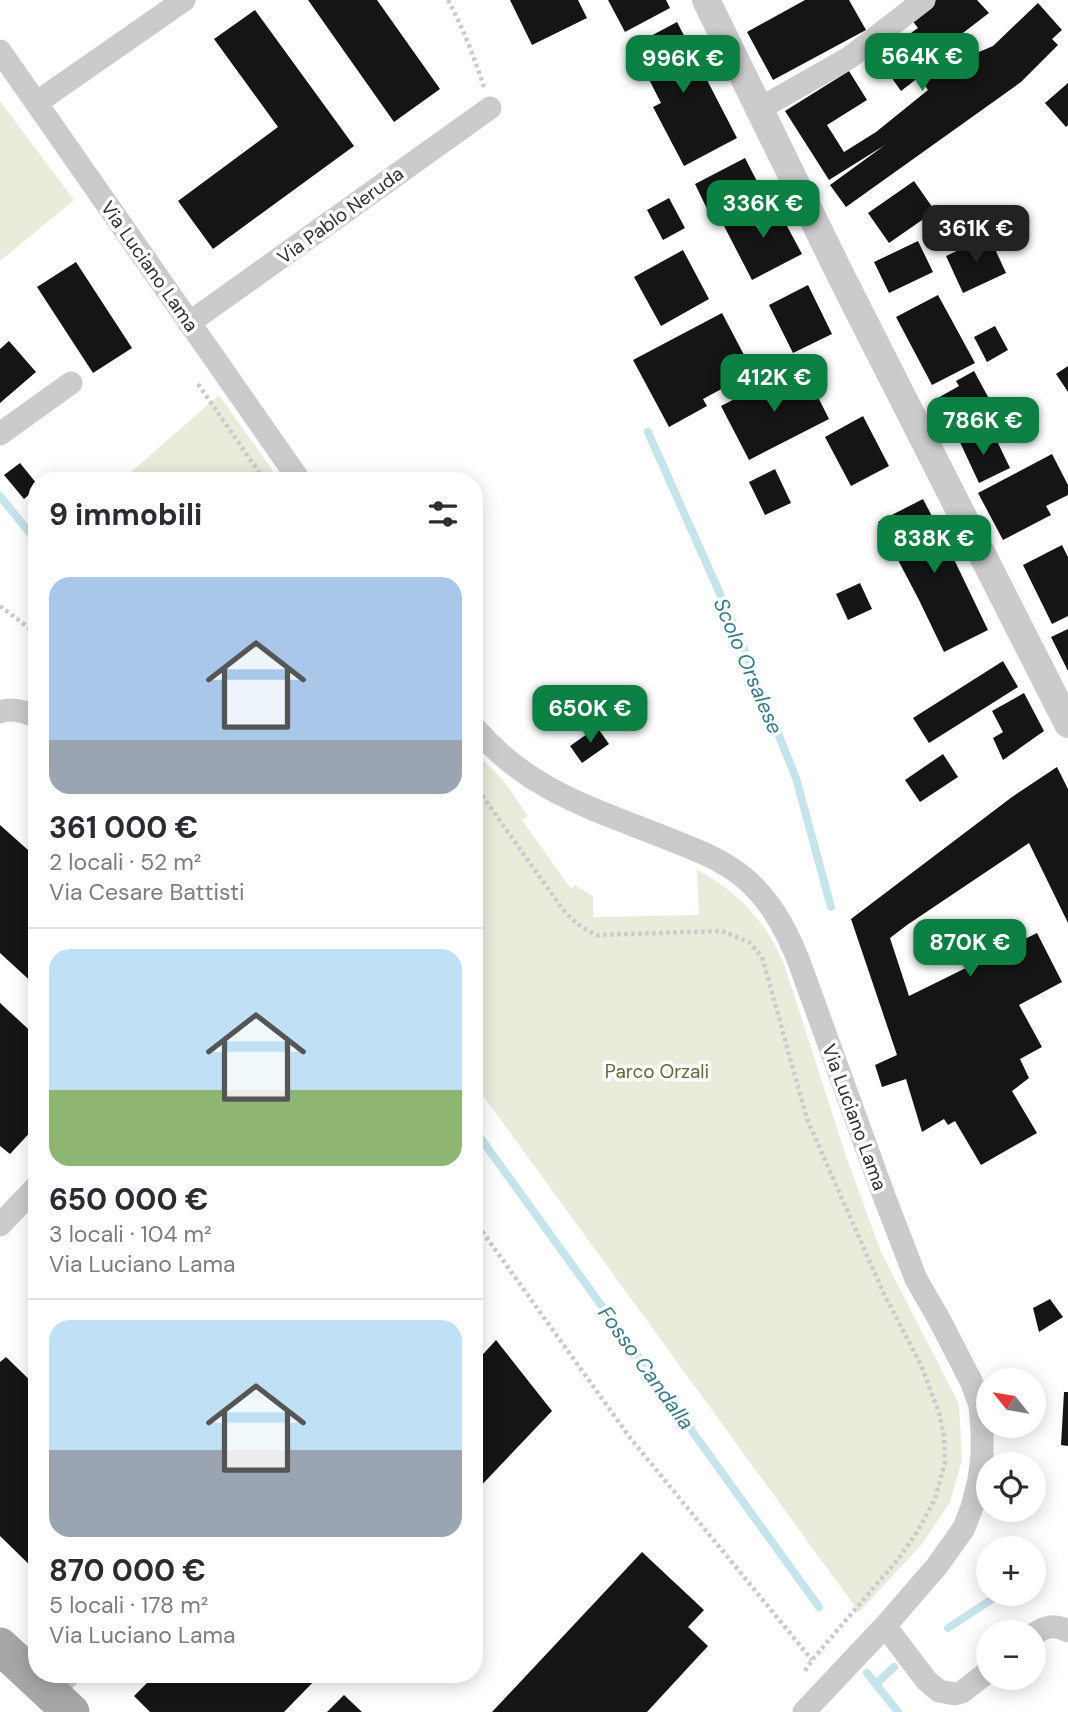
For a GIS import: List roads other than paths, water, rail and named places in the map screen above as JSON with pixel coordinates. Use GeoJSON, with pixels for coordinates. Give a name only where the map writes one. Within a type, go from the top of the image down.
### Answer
{"type":"FeatureCollection","features":[{"type":"Feature","properties":{"kind":"main road"},"geometry":{"type":"LineString","coordinates":[[0,1646],[28,1667]]}},
{"type":"Feature","properties":{"kind":"street"},"geometry":{"type":"LineString","coordinates":[[36,103],[184,0]]}},
{"type":"Feature","properties":{"kind":"street"},"geometry":{"type":"LineString","coordinates":[[706,0],[842,278],[1068,724]]}},
{"type":"Feature","properties":{"kind":"street"},"geometry":{"type":"LineString","coordinates":[[759,109],[849,58],[924,0]]}},
{"type":"Feature","properties":{"kind":"street","name":"Via Luciano Lama"},"geometry":{"type":"LineString","coordinates":[[0,51],[294,472]]}},
{"type":"Feature","properties":{"kind":"street","name":"Via Pablo Neruda"},"geometry":{"type":"LineString","coordinates":[[189,323],[490,108]]}},
{"type":"Feature","properties":{"kind":"street"},"geometry":{"type":"LineString","coordinates":[[0,434],[71,383]]}},
{"type":"Feature","properties":{"kind":"street"},"geometry":{"type":"LineString","coordinates":[[1,709],[28,714]]}},
{"type":"Feature","properties":{"kind":"street","name":"Via Luciano Lama"},"geometry":{"type":"LineString","coordinates":[[483,736],[507,760],[541,785],[710,855],[743,877],[770,905],[790,940],[916,1279],[971,1381],[979,1405],[982,1455],[979,1480],[964,1528],[937,1566],[881,1631],[804,1712]]}},
{"type":"Feature","properties":{"kind":"street"},"geometry":{"type":"LineString","coordinates":[[0,1225],[28,1195]]}},
{"type":"Feature","properties":{"kind":"street"},"geometry":{"type":"LineString","coordinates":[[1046,1627],[1054,1626],[1068,1631]]}},
{"type":"Feature","properties":{"kind":"street"},"geometry":{"type":"LineString","coordinates":[[881,1631],[939,1691],[955,1694],[976,1681]]}},
{"type":"Feature","properties":{"kind":"waterway","name":"Scolo Orsalese"},"geometry":{"type":"LineString","coordinates":[[648,432],[737,632],[796,778],[831,907]]}},
{"type":"Feature","properties":{"kind":"waterway","name":"Fosso Candalla"},"geometry":{"type":"LineString","coordinates":[[0,496],[28,531]]}},
{"type":"Feature","properties":{"kind":"waterway","name":"Fosso Candalla"},"geometry":{"type":"LineString","coordinates":[[483,1141],[819,1607]]}},
{"type":"Feature","properties":{"kind":"waterway","name":"Scolo Orsalese"},"geometry":{"type":"LineString","coordinates":[[948,1628],[982,1606]]}},
{"type":"Feature","properties":{"kind":"waterway","name":"Scolo Orsalese"},"geometry":{"type":"LineString","coordinates":[[876,1684],[894,1667]]}},
{"type":"Feature","properties":{"kind":"waterway","name":"Fosso Candalla"},"geometry":{"type":"LineString","coordinates":[[867,1673],[898,1712]]}},
{"type":"Feature","properties":{"kind":"park label","name":"Parco Orzali"},"geometry":{"type":"Point","coordinates":[657,1071]}}]}
